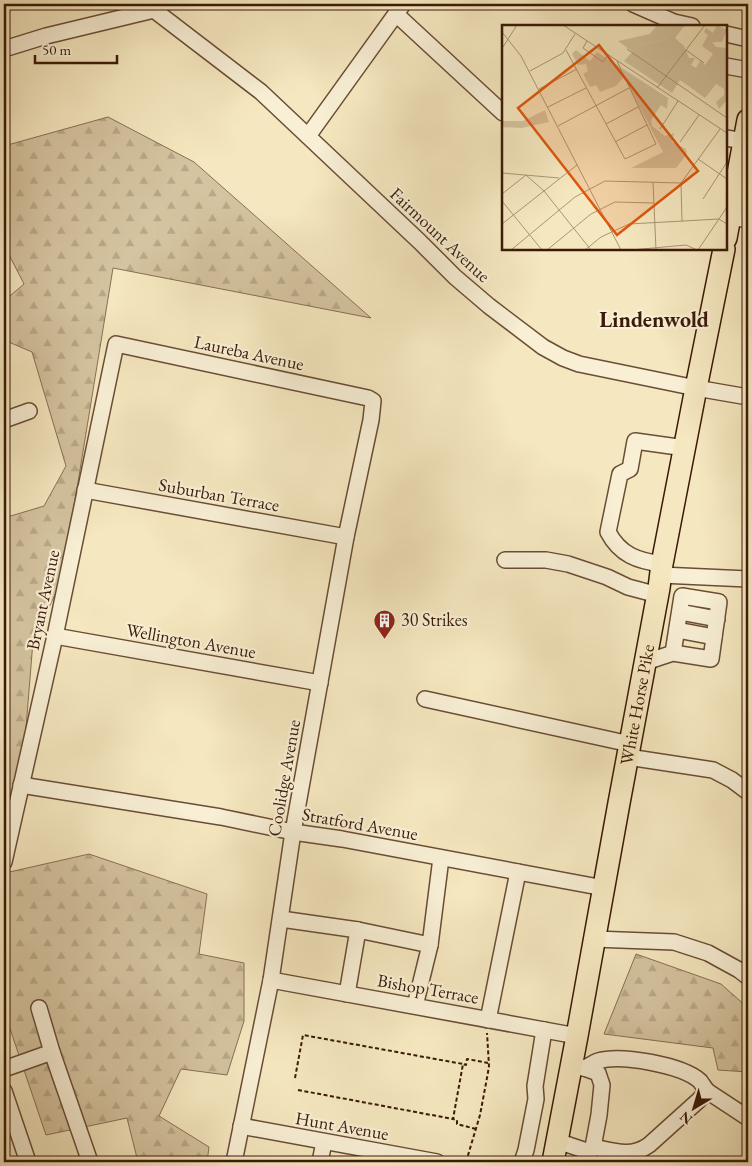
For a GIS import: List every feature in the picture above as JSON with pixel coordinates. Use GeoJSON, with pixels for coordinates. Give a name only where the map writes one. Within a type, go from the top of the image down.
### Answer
{"type":"FeatureCollection","features":[{"type":"Feature","properties":{"kind":"highway"},"geometry":{"type":"LineString","coordinates":[[727,236],[735,217],[739,152]]}},
{"type":"Feature","properties":{"kind":"highway","name":"White Horse Pike"},"geometry":{"type":"LineString","coordinates":[[553,1162],[578,1067],[577,1036],[594,940],[684,448],[724,250]]}},
{"type":"Feature","properties":{"kind":"street"},"geometry":{"type":"LineString","coordinates":[[633,4],[674,22],[688,25]]}},
{"type":"Feature","properties":{"kind":"street"},"geometry":{"type":"LineString","coordinates":[[4,49],[156,7]]}},
{"type":"Feature","properties":{"kind":"street","name":"Fairmount Avenue"},"geometry":{"type":"LineString","coordinates":[[156,7],[261,92],[455,277],[489,306],[543,347],[579,364],[748,397]]}},
{"type":"Feature","properties":{"kind":"street"},"geometry":{"type":"LineString","coordinates":[[308,136],[400,9],[502,112]]}},
{"type":"Feature","properties":{"kind":"street"},"geometry":{"type":"LineString","coordinates":[[727,34],[748,39]]}},
{"type":"Feature","properties":{"kind":"street"},"geometry":{"type":"LineString","coordinates":[[727,66],[748,70]]}},
{"type":"Feature","properties":{"kind":"street","name":"Laureba Avenue"},"geometry":{"type":"LineString","coordinates":[[116,344],[368,398],[372,401]]}},
{"type":"Feature","properties":{"kind":"street","name":"Bryant Avenue"},"geometry":{"type":"LineString","coordinates":[[4,862],[55,636],[116,344]]}},
{"type":"Feature","properties":{"kind":"street","name":"Coolidge Avenue"},"geometry":{"type":"LineString","coordinates":[[234,1162],[271,980],[293,832],[346,537],[371,420],[372,401]]}},
{"type":"Feature","properties":{"kind":"street"},"geometry":{"type":"LineString","coordinates":[[4,420],[29,412]]}},
{"type":"Feature","properties":{"kind":"street"},"geometry":{"type":"LineString","coordinates":[[684,448],[635,440],[630,469],[620,474],[608,532],[618,548],[635,557],[654,563],[660,581],[676,600],[717,619]]}},
{"type":"Feature","properties":{"kind":"street","name":"Suburban Terrace"},"geometry":{"type":"LineString","coordinates":[[85,490],[346,537]]}},
{"type":"Feature","properties":{"kind":"street"},"geometry":{"type":"LineString","coordinates":[[505,560],[546,560],[568,564],[628,587],[697,577],[748,579]]}},
{"type":"Feature","properties":{"kind":"street"},"geometry":{"type":"LineString","coordinates":[[673,653],[677,630],[685,604],[697,577]]}},
{"type":"Feature","properties":{"kind":"street"},"geometry":{"type":"LineString","coordinates":[[646,662],[673,653],[711,660],[724,578]]}},
{"type":"Feature","properties":{"kind":"street"},"geometry":{"type":"LineString","coordinates":[[685,604],[719,602]]}},
{"type":"Feature","properties":{"kind":"street"},"geometry":{"type":"LineString","coordinates":[[677,630],[714,637]]}},
{"type":"Feature","properties":{"kind":"street","name":"Wellington Avenue"},"geometry":{"type":"LineString","coordinates":[[55,636],[320,683]]}},
{"type":"Feature","properties":{"kind":"street"},"geometry":{"type":"LineString","coordinates":[[425,699],[630,744],[628,757],[713,770],[732,780],[748,792]]}},
{"type":"Feature","properties":{"kind":"street","name":"Stratford Avenue"},"geometry":{"type":"LineString","coordinates":[[22,785],[222,817],[293,832],[342,839],[604,888]]}},
{"type":"Feature","properties":{"kind":"street"},"geometry":{"type":"LineString","coordinates":[[415,1006],[430,945],[441,858]]}},
{"type":"Feature","properties":{"kind":"street"},"geometry":{"type":"LineString","coordinates":[[488,1020],[518,872]]}},
{"type":"Feature","properties":{"kind":"street"},"geometry":{"type":"LineString","coordinates":[[281,918],[358,930],[430,945]]}},
{"type":"Feature","properties":{"kind":"street"},"geometry":{"type":"LineString","coordinates":[[347,994],[358,930]]}},
{"type":"Feature","properties":{"kind":"street"},"geometry":{"type":"LineString","coordinates":[[594,940],[674,942],[708,953],[745,969]]}},
{"type":"Feature","properties":{"kind":"street","name":"Bishop Terrace"},"geometry":{"type":"LineString","coordinates":[[271,980],[577,1036]]}},
{"type":"Feature","properties":{"kind":"street"},"geometry":{"type":"LineString","coordinates":[[39,1008],[90,1162]]}},
{"type":"Feature","properties":{"kind":"street"},"geometry":{"type":"LineString","coordinates":[[522,1162],[536,1099],[535,1086],[544,1030]]}},
{"type":"Feature","properties":{"kind":"street"},"geometry":{"type":"LineString","coordinates":[[4,1069],[52,1052]]}},
{"type":"Feature","properties":{"kind":"street"},"geometry":{"type":"LineString","coordinates":[[578,1067],[619,1059],[662,1064],[682,1071],[699,1081],[703,1095],[748,1118]]}},
{"type":"Feature","properties":{"kind":"street"},"geometry":{"type":"LineString","coordinates":[[557,1141],[590,1152],[594,1147],[602,1085],[598,1074],[578,1067]]}},
{"type":"Feature","properties":{"kind":"street"},"geometry":{"type":"LineString","coordinates":[[4,1091],[28,1162]]}},
{"type":"Feature","properties":{"kind":"street"},"geometry":{"type":"LineString","coordinates":[[594,1147],[633,1157],[649,1145],[703,1095]]}},
{"type":"Feature","properties":{"kind":"street","name":"Hunt Avenue"},"geometry":{"type":"LineString","coordinates":[[241,1126],[437,1162]]}},
{"type":"Feature","properties":{"kind":"street"},"geometry":{"type":"LineString","coordinates":[[320,1162],[324,1142]]}},
{"type":"Feature","properties":{"kind":"path"},"geometry":{"type":"LineString","coordinates":[[466,1162],[480,1115],[489,1066],[488,1020]]}},
{"type":"Feature","properties":{"kind":"path"},"geometry":{"type":"LineString","coordinates":[[295,1078],[303,1035],[466,1065],[468,1059],[488,1063]]}},
{"type":"Feature","properties":{"kind":"path"},"geometry":{"type":"LineString","coordinates":[[454,1119],[463,1064]]}},
{"type":"Feature","properties":{"kind":"path"},"geometry":{"type":"LineString","coordinates":[[298,1090],[454,1119],[457,1120],[457,1124],[476,1129]]}},
{"type":"Feature","properties":{"kind":"green space"},"geometry":{"type":"Polygon","coordinates":[[[108,117],[194,162],[371,318],[113,268],[62,580],[33,641],[23,765],[5,873],[89,854],[207,894],[199,954],[244,963],[244,1021],[227,1075],[181,1069],[159,1116],[209,1147],[207,1162],[138,1162],[127,1118],[46,1135],[4,1011],[4,518],[44,506],[66,466],[32,352],[4,340],[4,301],[24,284],[4,245],[4,146],[108,117]]]}},
{"type":"Feature","properties":{"kind":"green space"},"geometry":{"type":"Polygon","coordinates":[[[636,954],[721,984],[748,1008],[748,1072],[718,1070],[713,1048],[604,1034],[636,954]]]}},
{"type":"Feature","properties":{"kind":"place","name":"30 Strikes"},"geometry":{"type":"Point","coordinates":[385,639]}},
{"type":"Feature","properties":{"kind":"district","name":"Lindenwold"},"geometry":{"type":"Point","coordinates":[654,319]}}]}
